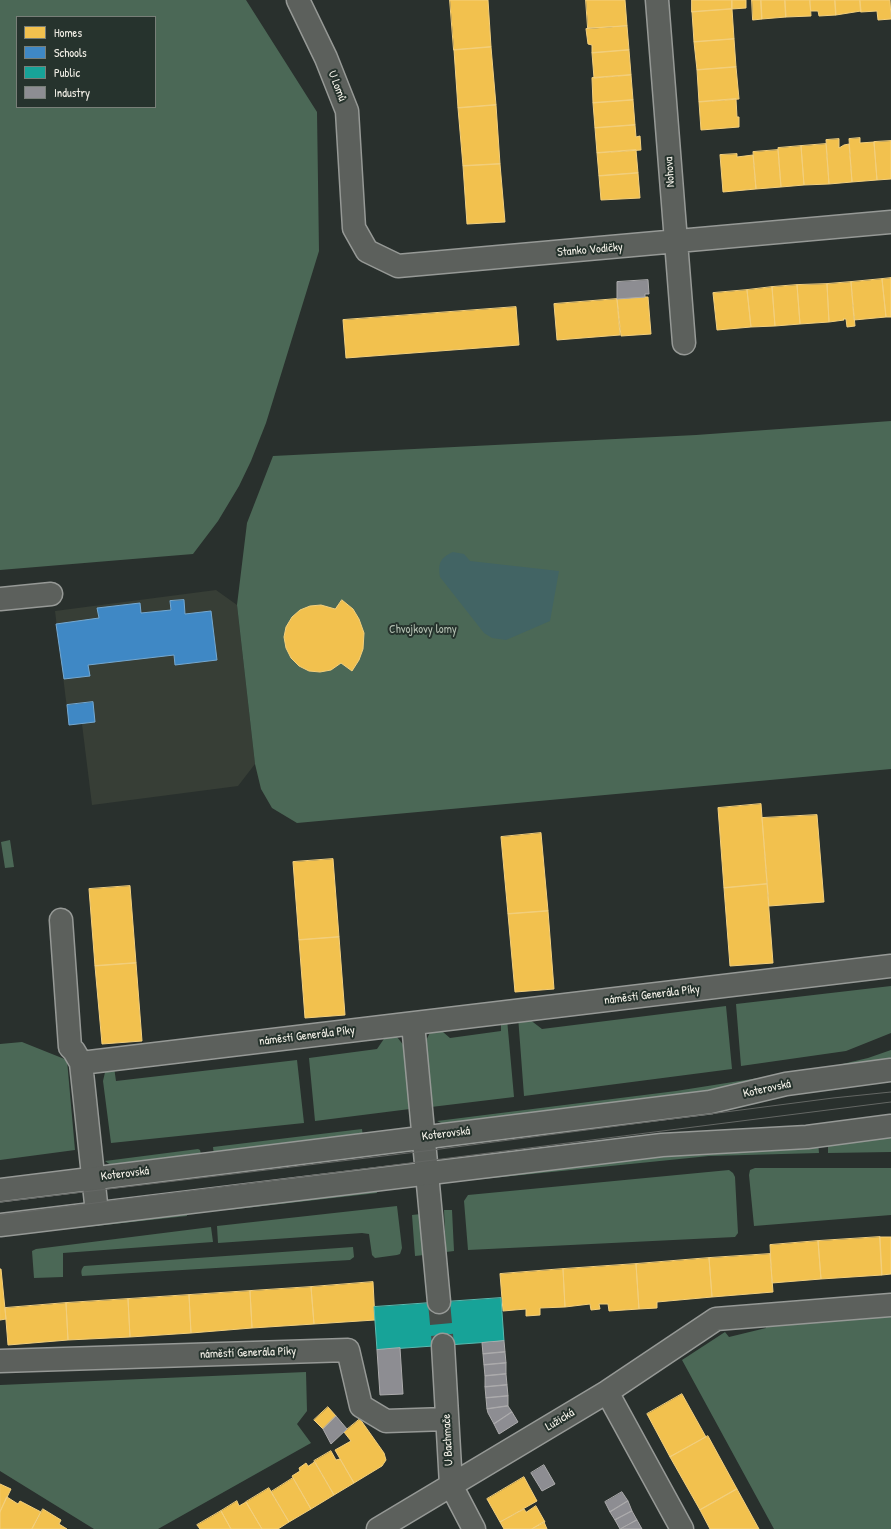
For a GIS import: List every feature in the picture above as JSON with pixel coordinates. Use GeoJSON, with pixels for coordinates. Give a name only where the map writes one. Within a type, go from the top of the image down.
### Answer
{"type":"FeatureCollection","features":[{"type":"Feature","properties":{"kind":"street","name":"U Lomů"},"geometry":{"type":"LineString","coordinates":[[298,0],[326,58],[347,111],[352,179]]}},
{"type":"Feature","properties":{"kind":"street","name":"Nohova"},"geometry":{"type":"LineString","coordinates":[[656,0],[684,343]]}},
{"type":"Feature","properties":{"kind":"street","name":"Stanko Vodičky"},"geometry":{"type":"LineString","coordinates":[[352,179],[354,228],[367,251],[398,266],[891,222]]}},
{"type":"Feature","properties":{"kind":"street"},"geometry":{"type":"LineString","coordinates":[[0,600],[51,594]]}},
{"type":"Feature","properties":{"kind":"street"},"geometry":{"type":"LineString","coordinates":[[61,920],[70,1047],[81,1063],[97,1213]]}},
{"type":"Feature","properties":{"kind":"street","name":"náměstí Generála Píky"},"geometry":{"type":"LineString","coordinates":[[81,1063],[891,966]]}},
{"type":"Feature","properties":{"kind":"street"},"geometry":{"type":"LineString","coordinates":[[413,1024],[439,1302]]}},
{"type":"Feature","properties":{"kind":"street","name":"Koterovská"},"geometry":{"type":"LineString","coordinates":[[0,1190],[710,1102],[786,1084],[891,1070]]}},
{"type":"Feature","properties":{"kind":"street"},"geometry":{"type":"LineString","coordinates":[[0,1225],[662,1145],[807,1137],[891,1126]]}},
{"type":"Feature","properties":{"kind":"street","name":"Lužická"},"geometry":{"type":"LineString","coordinates":[[378,1529],[607,1392],[716,1319],[891,1306]]}},
{"type":"Feature","properties":{"kind":"street","name":"U Bachmače"},"geometry":{"type":"LineString","coordinates":[[443,1345],[451,1485],[474,1529]]}},
{"type":"Feature","properties":{"kind":"street","name":"náměstí Generála Píky"},"geometry":{"type":"LineString","coordinates":[[0,1361],[348,1350],[361,1406],[386,1421],[447,1419]]}},
{"type":"Feature","properties":{"kind":"street"},"geometry":{"type":"LineString","coordinates":[[607,1392],[682,1529]]}},
{"type":"Feature","properties":{"kind":"shaded area"},"geometry":{"type":"Polygon","coordinates":[[[216,590],[237,605],[255,764],[238,786],[92,805],[82,724],[69,725],[55,611],[216,590]]]}},
{"type":"Feature","properties":{"kind":"green space"},"geometry":{"type":"Polygon","coordinates":[[[0,0],[246,0],[317,112],[319,251],[266,423],[251,461],[239,486],[218,521],[193,554],[0,570],[0,0]]]}},
{"type":"Feature","properties":{"kind":"green space","name":"Chvojkovy lomy"},"geometry":{"type":"Polygon","coordinates":[[[891,421],[891,769],[297,823],[272,808],[261,789],[255,764],[237,605],[247,523],[273,456],[696,435],[891,421]]]}},
{"type":"Feature","properties":{"kind":"green space"},"geometry":{"type":"Polygon","coordinates":[[[10,840],[14,867],[5,868],[1,842],[10,840]]]}},
{"type":"Feature","properties":{"kind":"green space"},"geometry":{"type":"Polygon","coordinates":[[[891,986],[891,1033],[846,1051],[741,1066],[736,1004],[891,986]]]}},
{"type":"Feature","properties":{"kind":"green space"},"geometry":{"type":"Polygon","coordinates":[[[726,1006],[732,1069],[524,1096],[518,1016],[525,1016],[542,1029],[726,1006]]]}},
{"type":"Feature","properties":{"kind":"green space"},"geometry":{"type":"Polygon","coordinates":[[[507,1019],[514,1097],[431,1107],[425,1043],[431,1030],[436,1026],[450,1038],[501,1031],[501,1020],[507,1019]]]}},
{"type":"Feature","properties":{"kind":"green space"},"geometry":{"type":"Polygon","coordinates":[[[388,1033],[397,1037],[405,1047],[410,1109],[315,1121],[309,1058],[377,1049],[388,1033]]]}},
{"type":"Feature","properties":{"kind":"green space"},"geometry":{"type":"Polygon","coordinates":[[[22,1042],[67,1060],[75,1150],[0,1160],[0,1044],[22,1042]]]}},
{"type":"Feature","properties":{"kind":"green space"},"geometry":{"type":"Polygon","coordinates":[[[891,1050],[891,1062],[821,1069],[868,1058],[891,1050]]]}},
{"type":"Feature","properties":{"kind":"green space"},"geometry":{"type":"Polygon","coordinates":[[[297,1060],[304,1123],[111,1143],[103,1081],[106,1068],[114,1067],[116,1081],[297,1060]]]}},
{"type":"Feature","properties":{"kind":"green space"},"geometry":{"type":"Polygon","coordinates":[[[809,1070],[704,1097],[443,1124],[437,1121],[676,1091],[809,1070]]]}},
{"type":"Feature","properties":{"kind":"green space"},"geometry":{"type":"Polygon","coordinates":[[[362,1129],[363,1138],[214,1156],[213,1147],[362,1129]]]}},
{"type":"Feature","properties":{"kind":"green space"},"geometry":{"type":"Polygon","coordinates":[[[891,1133],[891,1152],[828,1153],[828,1140],[891,1133]]]}},
{"type":"Feature","properties":{"kind":"green space"},"geometry":{"type":"Polygon","coordinates":[[[818,1141],[819,1153],[709,1156],[453,1182],[458,1177],[468,1173],[818,1141]]]}},
{"type":"Feature","properties":{"kind":"green space"},"geometry":{"type":"Polygon","coordinates":[[[198,1149],[200,1150],[202,1158],[112,1166],[105,1161],[198,1149]]]}},
{"type":"Feature","properties":{"kind":"green space"},"geometry":{"type":"Polygon","coordinates":[[[755,1168],[891,1168],[891,1215],[754,1226],[749,1175],[750,1170],[755,1168]]]}},
{"type":"Feature","properties":{"kind":"green space"},"geometry":{"type":"Polygon","coordinates":[[[729,1170],[735,1177],[738,1233],[735,1237],[468,1250],[464,1201],[468,1195],[729,1170]]]}},
{"type":"Feature","properties":{"kind":"green space"},"geometry":{"type":"Polygon","coordinates":[[[375,1184],[377,1193],[228,1210],[227,1203],[375,1184]]]}},
{"type":"Feature","properties":{"kind":"green space"},"geometry":{"type":"Polygon","coordinates":[[[397,1206],[402,1248],[400,1254],[397,1255],[375,1258],[372,1255],[369,1234],[362,1233],[218,1243],[217,1226],[397,1206]]]}},
{"type":"Feature","properties":{"kind":"green space"},"geometry":{"type":"Polygon","coordinates":[[[186,1208],[187,1216],[31,1233],[30,1228],[186,1208]]]}},
{"type":"Feature","properties":{"kind":"green space"},"geometry":{"type":"Polygon","coordinates":[[[444,1210],[452,1210],[454,1251],[446,1252],[444,1210]]]}},
{"type":"Feature","properties":{"kind":"green space"},"geometry":{"type":"Polygon","coordinates":[[[421,1214],[424,1255],[415,1256],[412,1215],[421,1214]]]}},
{"type":"Feature","properties":{"kind":"green space"},"geometry":{"type":"Polygon","coordinates":[[[211,1227],[213,1242],[63,1253],[63,1277],[34,1278],[32,1251],[36,1249],[211,1227]]]}},
{"type":"Feature","properties":{"kind":"green space"},"geometry":{"type":"Polygon","coordinates":[[[353,1247],[354,1257],[350,1260],[82,1276],[81,1273],[84,1266],[353,1247]]]}},
{"type":"Feature","properties":{"kind":"green space"},"geometry":{"type":"Polygon","coordinates":[[[891,1313],[891,1529],[774,1529],[682,1360],[725,1332],[729,1337],[766,1328],[766,1320],[891,1313]]]}},
{"type":"Feature","properties":{"kind":"green space"},"geometry":{"type":"Polygon","coordinates":[[[306,1372],[307,1411],[297,1424],[311,1443],[158,1529],[94,1529],[0,1471],[0,1385],[306,1372]]]}},
{"type":"Feature","properties":{"kind":"water"},"geometry":{"type":"Polygon","coordinates":[[[453,552],[464,554],[470,561],[559,571],[550,621],[506,640],[492,638],[484,633],[440,577],[439,568],[441,562],[445,556],[453,552]]]}},
{"type":"Feature","properties":{"kind":"building: Homes"},"geometry":{"type":"Polygon","coordinates":[[[450,0],[488,0],[491,47],[454,50],[450,0]]]}},
{"type":"Feature","properties":{"kind":"building: Homes"},"geometry":{"type":"Polygon","coordinates":[[[586,0],[625,0],[627,26],[588,28],[586,0]]]}},
{"type":"Feature","properties":{"kind":"building: Homes"},"geometry":{"type":"Polygon","coordinates":[[[692,0],[732,0],[732,9],[692,12],[692,0]]]}},
{"type":"Feature","properties":{"kind":"building: Homes"},"geometry":{"type":"Polygon","coordinates":[[[732,0],[746,0],[746,8],[732,9],[732,0]]]}},
{"type":"Feature","properties":{"kind":"building: Homes"},"geometry":{"type":"Polygon","coordinates":[[[752,0],[761,0],[762,19],[753,20],[752,0]]]}},
{"type":"Feature","properties":{"kind":"building: Homes"},"geometry":{"type":"Polygon","coordinates":[[[761,0],[785,0],[786,17],[762,19],[761,0]]]}},
{"type":"Feature","properties":{"kind":"building: Homes"},"geometry":{"type":"Polygon","coordinates":[[[785,0],[810,0],[811,16],[786,17],[785,0]]]}},
{"type":"Feature","properties":{"kind":"building: Homes"},"geometry":{"type":"Polygon","coordinates":[[[810,0],[835,0],[836,15],[819,16],[818,11],[811,11],[810,0]]]}},
{"type":"Feature","properties":{"kind":"building: Homes"},"geometry":{"type":"Polygon","coordinates":[[[835,0],[860,0],[861,11],[836,15],[835,0]]]}},
{"type":"Feature","properties":{"kind":"building: Homes"},"geometry":{"type":"Polygon","coordinates":[[[860,0],[890,0],[891,19],[878,20],[877,11],[861,12],[860,0]]]}},
{"type":"Feature","properties":{"kind":"building: Homes"},"geometry":{"type":"Polygon","coordinates":[[[732,9],[734,39],[694,42],[692,12],[732,9]]]}},
{"type":"Feature","properties":{"kind":"building: Homes"},"geometry":{"type":"Polygon","coordinates":[[[627,26],[629,50],[592,53],[592,45],[588,44],[586,29],[627,26]]]}},
{"type":"Feature","properties":{"kind":"building: Homes"},"geometry":{"type":"Polygon","coordinates":[[[734,39],[736,67],[697,70],[694,42],[734,39]]]}},
{"type":"Feature","properties":{"kind":"building: Homes"},"geometry":{"type":"Polygon","coordinates":[[[491,47],[496,105],[458,108],[454,50],[491,47]]]}},
{"type":"Feature","properties":{"kind":"building: Homes"},"geometry":{"type":"Polygon","coordinates":[[[629,50],[631,75],[594,78],[592,53],[629,50]]]}},
{"type":"Feature","properties":{"kind":"building: Homes"},"geometry":{"type":"Polygon","coordinates":[[[736,67],[739,99],[699,102],[697,70],[736,67]]]}},
{"type":"Feature","properties":{"kind":"building: Homes"},"geometry":{"type":"Polygon","coordinates":[[[631,75],[633,100],[593,103],[592,78],[631,75]]]}},
{"type":"Feature","properties":{"kind":"building: Homes"},"geometry":{"type":"Polygon","coordinates":[[[736,99],[739,127],[701,130],[699,102],[736,99]]]}},
{"type":"Feature","properties":{"kind":"building: Homes"},"geometry":{"type":"Polygon","coordinates":[[[633,100],[635,125],[595,128],[593,103],[633,100]]]}},
{"type":"Feature","properties":{"kind":"building: Homes"},"geometry":{"type":"Polygon","coordinates":[[[496,105],[500,164],[463,166],[458,108],[496,105]]]}},
{"type":"Feature","properties":{"kind":"building: Homes"},"geometry":{"type":"Polygon","coordinates":[[[635,125],[636,137],[640,136],[641,150],[597,153],[595,128],[635,125]]]}},
{"type":"Feature","properties":{"kind":"building: Homes"},"geometry":{"type":"Polygon","coordinates":[[[860,138],[860,143],[874,142],[877,180],[852,182],[849,139],[860,138]]]}},
{"type":"Feature","properties":{"kind":"building: Homes"},"geometry":{"type":"Polygon","coordinates":[[[839,139],[839,148],[849,144],[852,182],[829,184],[826,140],[839,139]]]}},
{"type":"Feature","properties":{"kind":"building: Homes"},"geometry":{"type":"Polygon","coordinates":[[[891,141],[891,179],[877,180],[874,142],[891,141]]]}},
{"type":"Feature","properties":{"kind":"building: Homes"},"geometry":{"type":"Polygon","coordinates":[[[826,144],[829,184],[804,185],[801,146],[826,144]]]}},
{"type":"Feature","properties":{"kind":"building: Homes"},"geometry":{"type":"Polygon","coordinates":[[[801,146],[804,185],[781,187],[778,148],[801,146]]]}},
{"type":"Feature","properties":{"kind":"building: Homes"},"geometry":{"type":"Polygon","coordinates":[[[636,150],[638,173],[599,176],[597,153],[636,150]]]}},
{"type":"Feature","properties":{"kind":"building: Homes"},"geometry":{"type":"Polygon","coordinates":[[[778,150],[781,187],[756,189],[753,152],[778,150]]]}},
{"type":"Feature","properties":{"kind":"building: Homes"},"geometry":{"type":"Polygon","coordinates":[[[737,154],[737,157],[753,155],[756,189],[723,192],[720,155],[737,154]]]}},
{"type":"Feature","properties":{"kind":"building: Homes"},"geometry":{"type":"Polygon","coordinates":[[[500,164],[505,222],[467,224],[463,166],[500,164]]]}},
{"type":"Feature","properties":{"kind":"building: Homes"},"geometry":{"type":"Polygon","coordinates":[[[638,173],[640,198],[601,200],[599,176],[638,173]]]}},
{"type":"Feature","properties":{"kind":"building: Homes"},"geometry":{"type":"Polygon","coordinates":[[[891,278],[891,317],[886,317],[882,279],[891,278]]]}},
{"type":"Feature","properties":{"kind":"building: Homes"},"geometry":{"type":"Polygon","coordinates":[[[882,279],[886,317],[854,320],[851,282],[882,279]]]}},
{"type":"Feature","properties":{"kind":"building: Homes"},"geometry":{"type":"Polygon","coordinates":[[[851,282],[855,326],[847,327],[846,319],[829,322],[827,284],[851,282]]]}},
{"type":"Feature","properties":{"kind":"building: Homes"},"geometry":{"type":"Polygon","coordinates":[[[827,284],[829,322],[800,324],[797,285],[827,284]]]}},
{"type":"Feature","properties":{"kind":"building: Homes"},"geometry":{"type":"Polygon","coordinates":[[[797,285],[800,324],[775,326],[772,287],[797,285]]]}},
{"type":"Feature","properties":{"kind":"building: Homes"},"geometry":{"type":"Polygon","coordinates":[[[772,287],[775,326],[751,327],[747,290],[772,287]]]}},
{"type":"Feature","properties":{"kind":"building: Homes"},"geometry":{"type":"Polygon","coordinates":[[[747,290],[751,327],[717,330],[713,293],[747,290]]]}},
{"type":"Feature","properties":{"kind":"building: Homes"},"geometry":{"type":"Polygon","coordinates":[[[648,297],[651,334],[621,336],[617,299],[648,297]]]}},
{"type":"Feature","properties":{"kind":"building: Homes"},"geometry":{"type":"Polygon","coordinates":[[[617,299],[620,335],[557,340],[554,304],[617,299]]]}},
{"type":"Feature","properties":{"kind":"building: Homes"},"geometry":{"type":"Polygon","coordinates":[[[516,307],[519,345],[346,358],[343,320],[516,307]]]}},
{"type":"Feature","properties":{"kind":"building: Homes"},"geometry":{"type":"Polygon","coordinates":[[[342,600],[353,609],[359,619],[364,633],[363,649],[359,660],[352,671],[341,663],[331,670],[320,672],[309,671],[299,666],[291,658],[286,648],[284,637],[286,627],[292,617],[300,610],[310,606],[321,605],[335,609],[342,600]]]}},
{"type":"Feature","properties":{"kind":"building: Homes"},"geometry":{"type":"Polygon","coordinates":[[[761,804],[767,884],[724,888],[718,808],[761,804]]]}},
{"type":"Feature","properties":{"kind":"building: Homes"},"geometry":{"type":"Polygon","coordinates":[[[817,815],[824,902],[769,906],[762,818],[817,815]]]}},
{"type":"Feature","properties":{"kind":"building: Homes"},"geometry":{"type":"Polygon","coordinates":[[[541,833],[548,911],[508,914],[501,837],[541,833]]]}},
{"type":"Feature","properties":{"kind":"building: Homes"},"geometry":{"type":"Polygon","coordinates":[[[333,859],[339,937],[299,940],[293,862],[333,859]]]}},
{"type":"Feature","properties":{"kind":"building: Homes"},"geometry":{"type":"Polygon","coordinates":[[[767,884],[773,963],[730,966],[724,888],[767,884]]]}},
{"type":"Feature","properties":{"kind":"building: Homes"},"geometry":{"type":"Polygon","coordinates":[[[130,886],[136,963],[95,966],[89,889],[130,886]]]}},
{"type":"Feature","properties":{"kind":"building: Homes"},"geometry":{"type":"Polygon","coordinates":[[[548,911],[554,989],[515,992],[508,914],[548,911]]]}},
{"type":"Feature","properties":{"kind":"building: Homes"},"geometry":{"type":"Polygon","coordinates":[[[339,937],[345,1015],[305,1018],[299,940],[339,937]]]}},
{"type":"Feature","properties":{"kind":"building: Homes"},"geometry":{"type":"Polygon","coordinates":[[[136,963],[142,1041],[102,1044],[95,966],[136,963]]]}},
{"type":"Feature","properties":{"kind":"building: Homes"},"geometry":{"type":"Polygon","coordinates":[[[880,1237],[891,1237],[891,1274],[882,1275],[880,1237]]]}},
{"type":"Feature","properties":{"kind":"building: Homes"},"geometry":{"type":"Polygon","coordinates":[[[880,1237],[882,1275],[821,1279],[818,1241],[880,1237]]]}},
{"type":"Feature","properties":{"kind":"building: Homes"},"geometry":{"type":"Polygon","coordinates":[[[818,1241],[821,1279],[772,1283],[770,1245],[818,1241]]]}},
{"type":"Feature","properties":{"kind":"building: Homes"},"geometry":{"type":"Polygon","coordinates":[[[770,1254],[773,1292],[712,1297],[709,1258],[770,1254]]]}},
{"type":"Feature","properties":{"kind":"building: Homes"},"geometry":{"type":"Polygon","coordinates":[[[709,1258],[712,1297],[657,1302],[657,1308],[639,1309],[636,1264],[709,1258]]]}},
{"type":"Feature","properties":{"kind":"building: Homes"},"geometry":{"type":"Polygon","coordinates":[[[636,1264],[639,1309],[609,1311],[608,1304],[599,1304],[600,1309],[591,1310],[590,1304],[565,1307],[563,1269],[636,1264]]]}},
{"type":"Feature","properties":{"kind":"building: Homes"},"geometry":{"type":"Polygon","coordinates":[[[0,1269],[6,1319],[0,1320],[0,1269]]]}},
{"type":"Feature","properties":{"kind":"building: Homes"},"geometry":{"type":"Polygon","coordinates":[[[563,1269],[565,1307],[540,1308],[540,1315],[526,1316],[526,1309],[503,1311],[500,1274],[563,1269]]]}},
{"type":"Feature","properties":{"kind":"building: Homes"},"geometry":{"type":"Polygon","coordinates":[[[373,1282],[375,1320],[314,1324],[311,1287],[373,1282]]]}},
{"type":"Feature","properties":{"kind":"building: Homes"},"geometry":{"type":"Polygon","coordinates":[[[311,1287],[314,1324],[252,1328],[250,1291],[311,1287]]]}},
{"type":"Feature","properties":{"kind":"building: Homes"},"geometry":{"type":"Polygon","coordinates":[[[250,1291],[252,1328],[191,1333],[189,1295],[250,1291]]]}},
{"type":"Feature","properties":{"kind":"building: Homes"},"geometry":{"type":"Polygon","coordinates":[[[189,1295],[191,1333],[130,1337],[128,1299],[189,1295]]]}},
{"type":"Feature","properties":{"kind":"building: Homes"},"geometry":{"type":"Polygon","coordinates":[[[128,1299],[130,1337],[68,1340],[66,1303],[128,1299]]]}},
{"type":"Feature","properties":{"kind":"building: Homes"},"geometry":{"type":"Polygon","coordinates":[[[66,1303],[68,1340],[8,1345],[5,1308],[66,1303]]]}},
{"type":"Feature","properties":{"kind":"building: Homes"},"geometry":{"type":"Polygon","coordinates":[[[682,1394],[706,1437],[670,1457],[647,1414],[682,1394]]]}},
{"type":"Feature","properties":{"kind":"building: Homes"},"geometry":{"type":"Polygon","coordinates":[[[328,1407],[336,1416],[323,1429],[314,1420],[328,1407]]]}},
{"type":"Feature","properties":{"kind":"building: Homes"},"geometry":{"type":"Polygon","coordinates":[[[360,1419],[384,1453],[386,1460],[382,1466],[354,1483],[335,1450],[351,1441],[344,1432],[360,1419]]]}},
{"type":"Feature","properties":{"kind":"building: Homes"},"geometry":{"type":"Polygon","coordinates":[[[708,1436],[737,1489],[700,1510],[670,1457],[708,1436]]]}},
{"type":"Feature","properties":{"kind":"building: Homes"},"geometry":{"type":"Polygon","coordinates":[[[331,1451],[336,1460],[340,1459],[354,1483],[334,1495],[314,1461],[331,1451]]]}},
{"type":"Feature","properties":{"kind":"building: Homes"},"geometry":{"type":"Polygon","coordinates":[[[315,1462],[334,1495],[311,1509],[292,1476],[300,1471],[299,1468],[306,1463],[308,1466],[315,1462]]]}},
{"type":"Feature","properties":{"kind":"building: Homes"},"geometry":{"type":"Polygon","coordinates":[[[524,1477],[537,1501],[500,1522],[487,1499],[524,1477]]]}},
{"type":"Feature","properties":{"kind":"building: Homes"},"geometry":{"type":"Polygon","coordinates":[[[293,1478],[311,1509],[289,1522],[271,1492],[293,1478]]]}},
{"type":"Feature","properties":{"kind":"building: Homes"},"geometry":{"type":"Polygon","coordinates":[[[0,1484],[11,1489],[0,1512],[0,1484]]]}},
{"type":"Feature","properties":{"kind":"building: Homes"},"geometry":{"type":"Polygon","coordinates":[[[269,1488],[289,1522],[278,1529],[262,1529],[246,1502],[269,1488]]]}},
{"type":"Feature","properties":{"kind":"building: Homes"},"geometry":{"type":"Polygon","coordinates":[[[737,1489],[759,1529],[710,1529],[700,1510],[737,1489]]]}},
{"type":"Feature","properties":{"kind":"building: Homes"},"geometry":{"type":"Polygon","coordinates":[[[7,1497],[18,1504],[20,1501],[41,1512],[32,1529],[0,1529],[0,1512],[7,1497]]]}},
{"type":"Feature","properties":{"kind":"building: Homes"},"geometry":{"type":"Polygon","coordinates":[[[237,1501],[239,1506],[246,1502],[262,1529],[231,1529],[221,1511],[237,1501]]]}},
{"type":"Feature","properties":{"kind":"building: Homes"},"geometry":{"type":"Polygon","coordinates":[[[536,1506],[545,1522],[532,1529],[504,1529],[500,1522],[524,1509],[526,1512],[536,1506]]]}},
{"type":"Feature","properties":{"kind":"building: Homes"},"geometry":{"type":"Polygon","coordinates":[[[43,1509],[61,1520],[59,1524],[67,1529],[32,1529],[43,1509]]]}},
{"type":"Feature","properties":{"kind":"building: Homes"},"geometry":{"type":"Polygon","coordinates":[[[221,1511],[231,1529],[200,1529],[197,1525],[221,1511]]]}},
{"type":"Feature","properties":{"kind":"building: Homes"},"geometry":{"type":"Polygon","coordinates":[[[544,1522],[547,1529],[532,1529],[544,1522]]]}},
{"type":"Feature","properties":{"kind":"building: Schools"},"geometry":{"type":"Polygon","coordinates":[[[184,600],[185,614],[211,611],[217,660],[175,665],[174,655],[88,665],[90,676],[64,679],[56,624],[99,618],[97,608],[140,603],[141,613],[171,610],[170,601],[184,600]]]}},
{"type":"Feature","properties":{"kind":"building: Schools"},"geometry":{"type":"Polygon","coordinates":[[[93,702],[95,722],[69,725],[67,705],[93,702]]]}},
{"type":"Feature","properties":{"kind":"building: Public"},"geometry":{"type":"Polygon","coordinates":[[[501,1298],[504,1341],[377,1350],[374,1307],[501,1298]]]}},
{"type":"Feature","properties":{"kind":"building: Industry"},"geometry":{"type":"Polygon","coordinates":[[[648,280],[649,294],[645,294],[645,297],[617,299],[617,282],[648,280]]]}},
{"type":"Feature","properties":{"kind":"building: Industry"},"geometry":{"type":"Polygon","coordinates":[[[504,1341],[505,1352],[483,1354],[482,1343],[504,1341]]]}},
{"type":"Feature","properties":{"kind":"building: Industry"},"geometry":{"type":"Polygon","coordinates":[[[400,1348],[403,1394],[380,1395],[377,1350],[400,1348]]]}},
{"type":"Feature","properties":{"kind":"building: Industry"},"geometry":{"type":"Polygon","coordinates":[[[505,1352],[506,1363],[484,1365],[483,1354],[505,1352]]]}},
{"type":"Feature","properties":{"kind":"building: Industry"},"geometry":{"type":"Polygon","coordinates":[[[506,1363],[506,1374],[485,1376],[484,1365],[506,1363]]]}},
{"type":"Feature","properties":{"kind":"building: Industry"},"geometry":{"type":"Polygon","coordinates":[[[506,1374],[507,1385],[485,1387],[485,1376],[506,1374]]]}},
{"type":"Feature","properties":{"kind":"building: Industry"},"geometry":{"type":"Polygon","coordinates":[[[507,1385],[508,1396],[486,1398],[485,1387],[507,1385]]]}},
{"type":"Feature","properties":{"kind":"building: Industry"},"geometry":{"type":"Polygon","coordinates":[[[508,1396],[508,1406],[487,1409],[486,1398],[508,1396]]]}},
{"type":"Feature","properties":{"kind":"building: Industry"},"geometry":{"type":"Polygon","coordinates":[[[508,1406],[512,1412],[494,1424],[487,1409],[508,1406]]]}},
{"type":"Feature","properties":{"kind":"building: Industry"},"geometry":{"type":"Polygon","coordinates":[[[512,1412],[518,1422],[499,1434],[494,1424],[512,1412]]]}},
{"type":"Feature","properties":{"kind":"building: Industry"},"geometry":{"type":"Polygon","coordinates":[[[336,1416],[347,1429],[331,1444],[323,1429],[336,1416]]]}},
{"type":"Feature","properties":{"kind":"building: Industry"},"geometry":{"type":"Polygon","coordinates":[[[544,1465],[555,1484],[542,1491],[531,1473],[544,1465]]]}},
{"type":"Feature","properties":{"kind":"building: Industry"},"geometry":{"type":"Polygon","coordinates":[[[622,1492],[628,1501],[610,1512],[605,1502],[622,1492]]]}},
{"type":"Feature","properties":{"kind":"building: Industry"},"geometry":{"type":"Polygon","coordinates":[[[628,1501],[632,1511],[615,1520],[610,1512],[628,1501]]]}},
{"type":"Feature","properties":{"kind":"building: Industry"},"geometry":{"type":"Polygon","coordinates":[[[632,1511],[637,1520],[620,1529],[615,1520],[632,1511]]]}},
{"type":"Feature","properties":{"kind":"building: Industry"},"geometry":{"type":"Polygon","coordinates":[[[637,1520],[642,1529],[621,1529],[637,1520]]]}},
{"type":"Feature","properties":{"kind":"tunnel"},"geometry":{"type":"LineString","coordinates":[[439,1302],[443,1345]]}},
{"type":"Feature","properties":{"kind":"tram line"},"geometry":{"type":"LineString","coordinates":[[0,1202],[425,1151],[833,1098],[891,1092]]}},
{"type":"Feature","properties":{"kind":"tram line"},"geometry":{"type":"LineString","coordinates":[[0,1215],[891,1102]]}}]}
